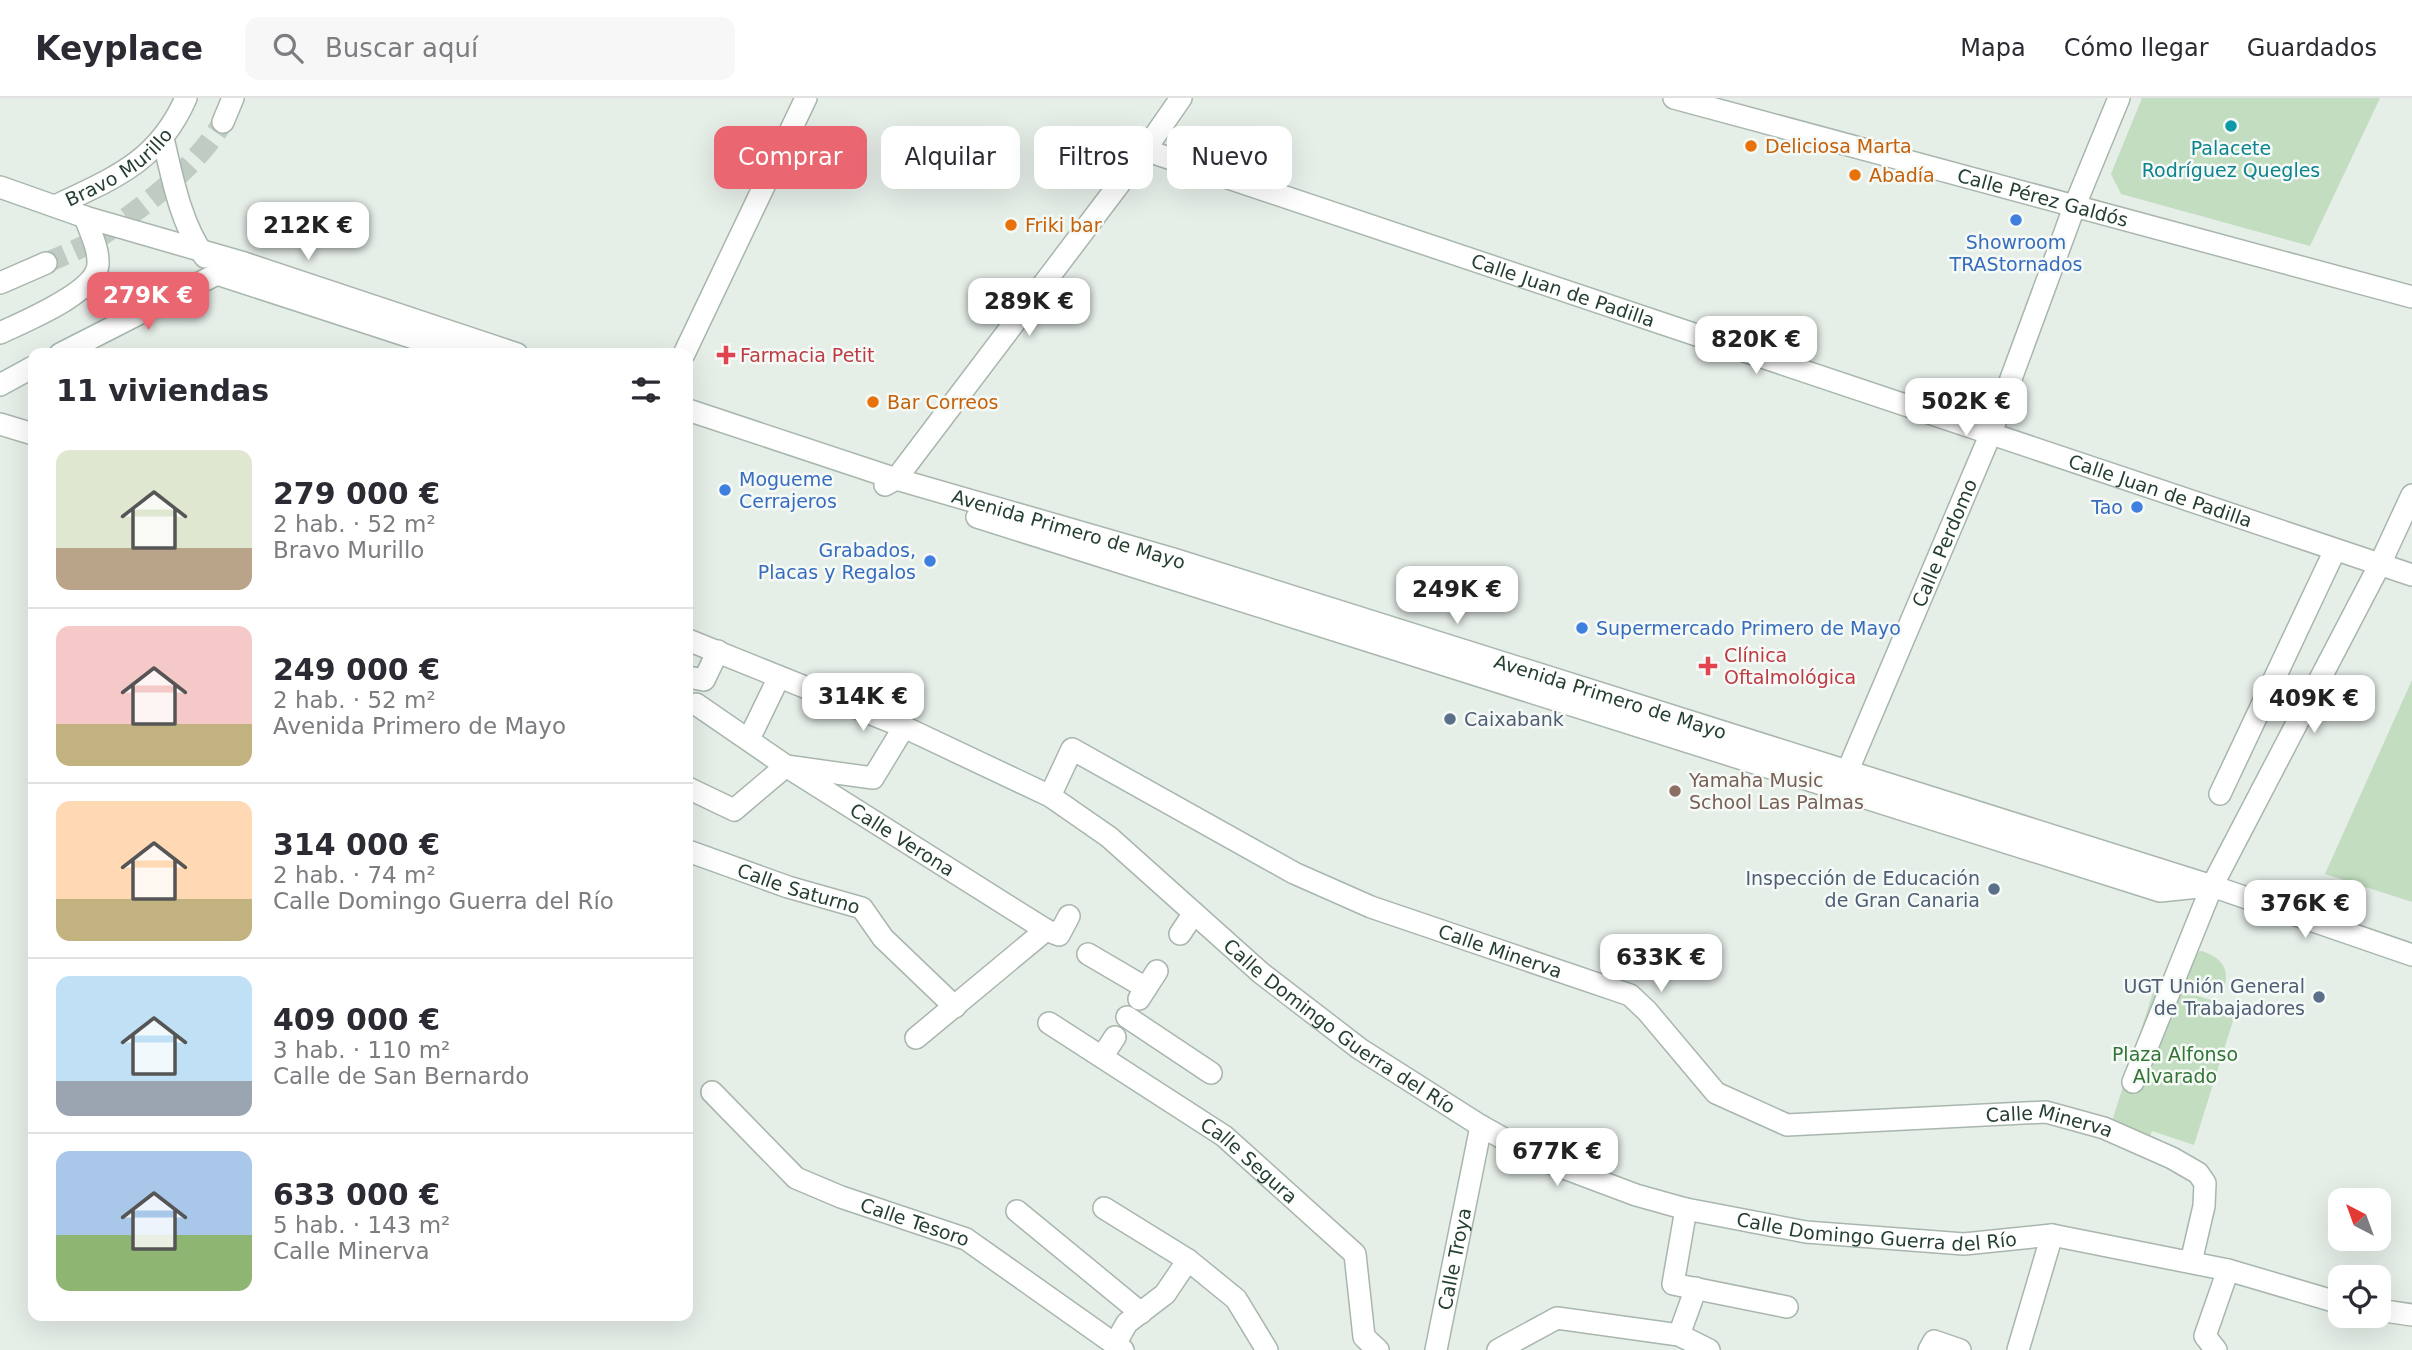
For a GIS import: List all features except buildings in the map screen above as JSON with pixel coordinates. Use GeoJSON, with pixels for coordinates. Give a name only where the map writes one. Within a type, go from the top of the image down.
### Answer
{"type":"FeatureCollection","features":[{"type":"Feature","properties":{"kind":"street"},"geometry":{"type":"LineString","coordinates":[[163,138],[186,98]]}},
{"type":"Feature","properties":{"kind":"street"},"geometry":{"type":"LineString","coordinates":[[223,122],[233,98]]}},
{"type":"Feature","properties":{"kind":"street"},"geometry":{"type":"LineString","coordinates":[[687,348],[806,98]]}},
{"type":"Feature","properties":{"kind":"street"},"geometry":{"type":"LineString","coordinates":[[1153,137],[1181,98]]}},
{"type":"Feature","properties":{"kind":"street","name":"Calle Pérez Galdós"},"geometry":{"type":"LineString","coordinates":[[1674,98],[2412,297]]}},
{"type":"Feature","properties":{"kind":"street","name":"Calle Perdomo"},"geometry":{"type":"LineString","coordinates":[[1844,780],[1991,433],[2075,205],[2119,98]]}},
{"type":"Feature","properties":{"kind":"street","name":"Bravo Murillo"},"geometry":{"type":"LineString","coordinates":[[55,206],[128,170],[148,155],[163,138]]}},
{"type":"Feature","properties":{"kind":"street","name":"Bravo Murillo"},"geometry":{"type":"LineString","coordinates":[[163,138],[183,212],[200,250],[217,274]]}},
{"type":"Feature","properties":{"kind":"street","name":"Calle Juan de Padilla"},"geometry":{"type":"LineString","coordinates":[[1153,153],[2412,575]]}},
{"type":"Feature","properties":{"kind":"street"},"geometry":{"type":"LineString","coordinates":[[0,187],[85,217],[200,250],[499,348]]}},
{"type":"Feature","properties":{"kind":"street"},"geometry":{"type":"LineString","coordinates":[[888,483],[1114,189]]}},
{"type":"Feature","properties":{"kind":"street"},"geometry":{"type":"LineString","coordinates":[[0,333],[57,306],[87,283],[98,268],[97,251],[85,217]]}},
{"type":"Feature","properties":{"kind":"street"},"geometry":{"type":"LineString","coordinates":[[0,283],[46,263]]}},
{"type":"Feature","properties":{"kind":"street"},"geometry":{"type":"LineString","coordinates":[[72,348],[217,274],[445,348]]}},
{"type":"Feature","properties":{"kind":"street"},"geometry":{"type":"LineString","coordinates":[[0,385],[28,371]]}},
{"type":"Feature","properties":{"kind":"street","name":"Avenida Primero de Mayo"},"geometry":{"type":"LineString","coordinates":[[693,412],[888,483]]}},
{"type":"Feature","properties":{"kind":"street"},"geometry":{"type":"LineString","coordinates":[[0,424],[28,432]]}},
{"type":"Feature","properties":{"kind":"street","name":"Avenida Primero de Mayo"},"geometry":{"type":"LineString","coordinates":[[693,427],[888,483],[1157,554],[1844,780],[2212,887],[2412,955]]}},
{"type":"Feature","properties":{"kind":"street"},"geometry":{"type":"LineString","coordinates":[[2133,1082],[2212,887],[2380,564],[2412,495]]}},
{"type":"Feature","properties":{"kind":"street"},"geometry":{"type":"LineString","coordinates":[[2220,794],[2335,550]]}},
{"type":"Feature","properties":{"kind":"street","name":"Calle Domingo Guerra del Río"},"geometry":{"type":"LineString","coordinates":[[693,642],[904,727],[1051,796],[1109,837],[1261,973],[1360,1049],[1481,1126],[1540,1159],[1636,1195],[1686,1209],[1806,1232],[1964,1244],[2052,1235],[2228,1270],[2328,1299]]}},
{"type":"Feature","properties":{"kind":"street"},"geometry":{"type":"LineString","coordinates":[[693,678],[704,680],[718,651]]}},
{"type":"Feature","properties":{"kind":"street"},"geometry":{"type":"LineString","coordinates":[[749,739],[779,677]]}},
{"type":"Feature","properties":{"kind":"street","name":"Calle Verona"},"geometry":{"type":"LineString","coordinates":[[696,704],[786,766],[1058,927],[955,1007]]}},
{"type":"Feature","properties":{"kind":"street"},"geometry":{"type":"LineString","coordinates":[[693,790],[734,810],[786,766],[873,778],[904,727]]}},
{"type":"Feature","properties":{"kind":"street","name":"Calle Minerva"},"geometry":{"type":"LineString","coordinates":[[1051,796],[1072,749],[1294,873],[1358,901],[1630,995],[1647,1011],[1716,1093],[1787,1125],[2046,1112],[2104,1128],[2172,1158],[2198,1173],[2205,1183],[2204,1206],[2191,1262]]}},
{"type":"Feature","properties":{"kind":"street"},"geometry":{"type":"LineString","coordinates":[[1099,857],[1109,837]]}},
{"type":"Feature","properties":{"kind":"street","name":"Calle Saturno"},"geometry":{"type":"LineString","coordinates":[[693,853],[788,887],[862,908],[883,938],[955,1007]]}},
{"type":"Feature","properties":{"kind":"street"},"geometry":{"type":"LineString","coordinates":[[1180,934],[1194,913]]}},
{"type":"Feature","properties":{"kind":"street"},"geometry":{"type":"LineString","coordinates":[[1088,954],[1147,986]]}},
{"type":"Feature","properties":{"kind":"street"},"geometry":{"type":"LineString","coordinates":[[916,1038],[955,1007]]}},
{"type":"Feature","properties":{"kind":"street"},"geometry":{"type":"LineString","coordinates":[[1128,1017],[1211,1073]]}},
{"type":"Feature","properties":{"kind":"street","name":"Calle Segura"},"geometry":{"type":"LineString","coordinates":[[1049,1023],[1224,1136],[1355,1254],[1364,1337],[1378,1350]]}},
{"type":"Feature","properties":{"kind":"street"},"geometry":{"type":"LineString","coordinates":[[1102,1057],[1115,1037]]}},
{"type":"Feature","properties":{"kind":"street","name":"Calle Tesoro"},"geometry":{"type":"LineString","coordinates":[[712,1092],[796,1178],[966,1239],[1119,1347]]}},
{"type":"Feature","properties":{"kind":"street","name":"Calle Troya"},"geometry":{"type":"LineString","coordinates":[[1436,1350],[1481,1126]]}},
{"type":"Feature","properties":{"kind":"street"},"geometry":{"type":"LineString","coordinates":[[1104,1208],[1188,1260],[1236,1299],[1267,1350]]}},
{"type":"Feature","properties":{"kind":"street"},"geometry":{"type":"LineString","coordinates":[[1686,1209],[1673,1284],[1787,1307]]}},
{"type":"Feature","properties":{"kind":"street"},"geometry":{"type":"LineString","coordinates":[[1017,1211],[1141,1313]]}},
{"type":"Feature","properties":{"kind":"street"},"geometry":{"type":"LineString","coordinates":[[2018,1350],[2052,1235]]}},
{"type":"Feature","properties":{"kind":"street"},"geometry":{"type":"LineString","coordinates":[[1119,1347],[1127,1323],[1165,1294],[1188,1260]]}},
{"type":"Feature","properties":{"kind":"street"},"geometry":{"type":"LineString","coordinates":[[2216,1350],[2205,1336],[2228,1270]]}},
{"type":"Feature","properties":{"kind":"street"},"geometry":{"type":"LineString","coordinates":[[1679,1335],[1696,1288]]}},
{"type":"Feature","properties":{"kind":"street"},"geometry":{"type":"LineString","coordinates":[[2391,1312],[2412,1315]]}},
{"type":"Feature","properties":{"kind":"street"},"geometry":{"type":"LineString","coordinates":[[1498,1350],[1557,1318],[1679,1335],[1709,1350]]}},
{"type":"Feature","properties":{"kind":"street"},"geometry":{"type":"LineString","coordinates":[[1929,1350],[1934,1342],[1960,1350]]}},
{"type":"Feature","properties":{"kind":"green space"},"geometry":{"type":"Polygon","coordinates":[[[2142,98],[2380,98],[2310,246],[2121,194],[2111,174],[2142,98]]]}},
{"type":"Feature","properties":{"kind":"green space"},"geometry":{"type":"Polygon","coordinates":[[[2412,680],[2412,902],[2325,874],[2412,680]]]}},
{"type":"Feature","properties":{"kind":"green space"},"geometry":{"type":"Polygon","coordinates":[[[2202,951],[2217,959],[2224,968],[2226,981],[2222,996],[2170,980],[2189,953],[2202,951]]]}},
{"type":"Feature","properties":{"kind":"green space","name":"Plaza Alfonso Alvarado"},"geometry":{"type":"Polygon","coordinates":[[[2156,983],[2237,1008],[2194,1145],[2152,1131],[2150,1136],[2112,1121],[2156,983]]]}},
{"type":"Feature","properties":{"kind":"tunnel"},"geometry":{"type":"LineString","coordinates":[[46,263],[94,241],[147,202],[189,165],[223,122]]}},
{"type":"Feature","properties":{"kind":"place","name":"Palacete Rodríguez Quegles"},"geometry":{"type":"Point","coordinates":[2231,126]}},
{"type":"Feature","properties":{"kind":"place","name":"Deliciosa Marta"},"geometry":{"type":"Point","coordinates":[1751,146]}},
{"type":"Feature","properties":{"kind":"place","name":"Abadía"},"geometry":{"type":"Point","coordinates":[1855,175]}},
{"type":"Feature","properties":{"kind":"place","name":"Showroom TRAStornados"},"geometry":{"type":"Point","coordinates":[2016,220]}},
{"type":"Feature","properties":{"kind":"place","name":"Friki bar"},"geometry":{"type":"Point","coordinates":[1011,225]}},
{"type":"Feature","properties":{"kind":"place","name":"Farmacia Petit"},"geometry":{"type":"Point","coordinates":[726,355]}},
{"type":"Feature","properties":{"kind":"place","name":"Bar Correos"},"geometry":{"type":"Point","coordinates":[873,402]}},
{"type":"Feature","properties":{"kind":"place","name":"Mogueme Cerrajeros"},"geometry":{"type":"Point","coordinates":[725,490]}},
{"type":"Feature","properties":{"kind":"place","name":"Tao"},"geometry":{"type":"Point","coordinates":[2137,507]}},
{"type":"Feature","properties":{"kind":"place","name":"Grabados, Placas y Regalos"},"geometry":{"type":"Point","coordinates":[930,561]}},
{"type":"Feature","properties":{"kind":"place","name":"Supermercado Primero de Mayo"},"geometry":{"type":"Point","coordinates":[1582,628]}},
{"type":"Feature","properties":{"kind":"place","name":"Clínica Oftalmológica"},"geometry":{"type":"Point","coordinates":[1708,666]}},
{"type":"Feature","properties":{"kind":"place","name":"Caixabank"},"geometry":{"type":"Point","coordinates":[1450,719]}},
{"type":"Feature","properties":{"kind":"place","name":"Yamaha Music School Las Palmas"},"geometry":{"type":"Point","coordinates":[1675,791]}},
{"type":"Feature","properties":{"kind":"place","name":"Inspección de Educación de Gran Canaria"},"geometry":{"type":"Point","coordinates":[1994,889]}},
{"type":"Feature","properties":{"kind":"place","name":"UGT Unión General de Trabajadores"},"geometry":{"type":"Point","coordinates":[2319,997]}}]}
